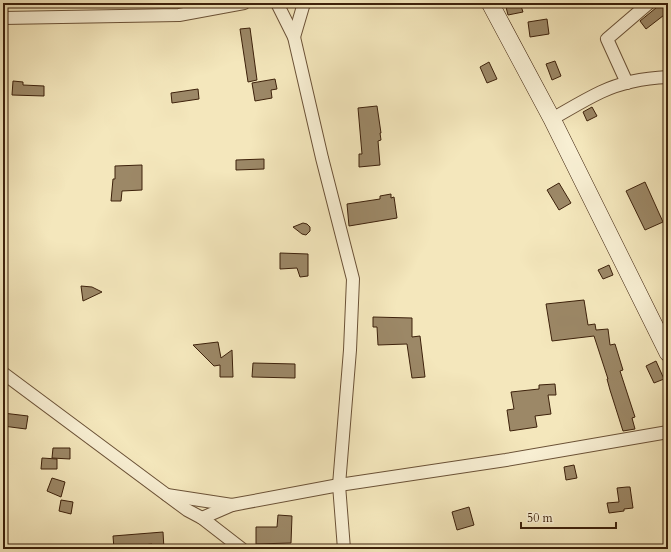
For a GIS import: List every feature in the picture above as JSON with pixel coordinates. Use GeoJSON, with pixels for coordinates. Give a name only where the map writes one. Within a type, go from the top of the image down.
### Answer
{"type":"FeatureCollection","features":[{"type":"Feature","properties":{"kind":"main road"},"geometry":{"type":"LineString","coordinates":[[490,3],[552,119],[668,353]]}},
{"type":"Feature","properties":{"kind":"street"},"geometry":{"type":"LineString","coordinates":[[3,18],[179,15],[244,3]]}},
{"type":"Feature","properties":{"kind":"street"},"geometry":{"type":"LineString","coordinates":[[277,3],[294,37],[322,158],[354,279],[339,484],[344,549]]}},
{"type":"Feature","properties":{"kind":"street"},"geometry":{"type":"LineString","coordinates":[[294,37],[304,3]]}},
{"type":"Feature","properties":{"kind":"street"},"geometry":{"type":"LineString","coordinates":[[627,83],[607,39],[649,3]]}},
{"type":"Feature","properties":{"kind":"street"},"geometry":{"type":"LineString","coordinates":[[552,119],[602,91],[627,83],[668,77]]}},
{"type":"Feature","properties":{"kind":"street"},"geometry":{"type":"LineString","coordinates":[[3,373],[166,495],[187,510],[202,518],[242,549]]}},
{"type":"Feature","properties":{"kind":"street"},"geometry":{"type":"LineString","coordinates":[[202,518],[232,505],[339,484],[506,460],[668,432]]}},
{"type":"Feature","properties":{"kind":"street"},"geometry":{"type":"LineString","coordinates":[[166,495],[232,505]]}},
{"type":"Feature","properties":{"kind":"building"},"geometry":{"type":"Polygon","coordinates":[[[505,3],[520,3],[523,12],[508,15],[505,3]]]}},
{"type":"Feature","properties":{"kind":"building"},"geometry":{"type":"Polygon","coordinates":[[[662,3],[668,3],[668,12],[646,29],[640,21],[662,3]]]}},
{"type":"Feature","properties":{"kind":"building"},"geometry":{"type":"Polygon","coordinates":[[[547,19],[549,34],[530,37],[528,22],[547,19]]]}},
{"type":"Feature","properties":{"kind":"building"},"geometry":{"type":"Polygon","coordinates":[[[250,28],[257,80],[248,82],[240,29],[250,28]]]}},
{"type":"Feature","properties":{"kind":"building"},"geometry":{"type":"Polygon","coordinates":[[[555,61],[561,76],[552,80],[546,64],[555,61]]]}},
{"type":"Feature","properties":{"kind":"building"},"geometry":{"type":"Polygon","coordinates":[[[489,62],[497,79],[487,83],[480,67],[489,62]]]}},
{"type":"Feature","properties":{"kind":"building"},"geometry":{"type":"Polygon","coordinates":[[[275,79],[277,89],[271,90],[272,98],[255,101],[252,83],[275,79]]]}},
{"type":"Feature","properties":{"kind":"building"},"geometry":{"type":"Polygon","coordinates":[[[13,81],[23,82],[23,85],[44,86],[44,96],[12,95],[13,81]]]}},
{"type":"Feature","properties":{"kind":"building"},"geometry":{"type":"Polygon","coordinates":[[[198,89],[199,99],[172,103],[171,93],[198,89]]]}},
{"type":"Feature","properties":{"kind":"building"},"geometry":{"type":"Polygon","coordinates":[[[377,106],[381,133],[381,140],[378,141],[380,165],[359,167],[359,154],[362,154],[358,108],[377,106]]]}},
{"type":"Feature","properties":{"kind":"building"},"geometry":{"type":"Polygon","coordinates":[[[592,107],[597,116],[587,121],[583,112],[592,107]]]}},
{"type":"Feature","properties":{"kind":"building"},"geometry":{"type":"Polygon","coordinates":[[[264,159],[264,169],[236,170],[236,160],[264,159]]]}},
{"type":"Feature","properties":{"kind":"building"},"geometry":{"type":"Polygon","coordinates":[[[142,165],[142,190],[122,191],[121,201],[111,201],[113,179],[115,179],[115,166],[142,165]]]}},
{"type":"Feature","properties":{"kind":"building"},"geometry":{"type":"Polygon","coordinates":[[[645,182],[663,222],[645,230],[626,191],[645,182]]]}},
{"type":"Feature","properties":{"kind":"building"},"geometry":{"type":"Polygon","coordinates":[[[559,183],[571,203],[559,210],[547,190],[559,183]]]}},
{"type":"Feature","properties":{"kind":"building"},"geometry":{"type":"Polygon","coordinates":[[[391,194],[391,198],[394,197],[397,218],[349,226],[347,204],[380,199],[380,196],[391,194]]]}},
{"type":"Feature","properties":{"kind":"building"},"geometry":{"type":"Polygon","coordinates":[[[303,223],[310,227],[310,231],[306,235],[302,234],[293,227],[303,223]]]}},
{"type":"Feature","properties":{"kind":"building"},"geometry":{"type":"Polygon","coordinates":[[[280,253],[308,254],[308,276],[300,277],[297,268],[280,269],[280,253]]]}},
{"type":"Feature","properties":{"kind":"building"},"geometry":{"type":"Polygon","coordinates":[[[609,265],[613,275],[603,279],[598,270],[609,265]]]}},
{"type":"Feature","properties":{"kind":"building"},"geometry":{"type":"Polygon","coordinates":[[[81,286],[92,287],[102,292],[83,301],[81,286]]]}},
{"type":"Feature","properties":{"kind":"building"},"geometry":{"type":"Polygon","coordinates":[[[584,300],[588,325],[595,324],[596,330],[608,329],[610,345],[615,344],[623,370],[620,371],[635,417],[632,418],[635,429],[623,431],[594,336],[552,341],[546,304],[584,300]]]}},
{"type":"Feature","properties":{"kind":"building"},"geometry":{"type":"Polygon","coordinates":[[[373,317],[412,318],[412,337],[420,336],[425,377],[412,378],[407,344],[378,345],[377,327],[373,327],[373,317]]]}},
{"type":"Feature","properties":{"kind":"building"},"geometry":{"type":"Polygon","coordinates":[[[218,342],[221,358],[232,350],[233,377],[220,377],[220,365],[214,366],[193,345],[218,342]]]}},
{"type":"Feature","properties":{"kind":"building"},"geometry":{"type":"Polygon","coordinates":[[[656,361],[664,379],[654,383],[646,366],[656,361]]]}},
{"type":"Feature","properties":{"kind":"building"},"geometry":{"type":"Polygon","coordinates":[[[253,363],[295,364],[295,378],[252,377],[253,363]]]}},
{"type":"Feature","properties":{"kind":"building"},"geometry":{"type":"Polygon","coordinates":[[[555,384],[556,395],[548,395],[551,414],[535,416],[537,427],[510,431],[507,410],[514,409],[511,392],[539,389],[539,385],[555,384]]]}},
{"type":"Feature","properties":{"kind":"building"},"geometry":{"type":"Polygon","coordinates":[[[3,413],[28,416],[26,429],[3,426],[3,413]]]}},
{"type":"Feature","properties":{"kind":"building"},"geometry":{"type":"Polygon","coordinates":[[[53,448],[70,448],[70,459],[52,458],[53,448]]]}},
{"type":"Feature","properties":{"kind":"building"},"geometry":{"type":"Polygon","coordinates":[[[42,458],[57,459],[57,469],[41,469],[42,458]]]}},
{"type":"Feature","properties":{"kind":"building"},"geometry":{"type":"Polygon","coordinates":[[[574,465],[577,478],[566,480],[564,467],[574,465]]]}},
{"type":"Feature","properties":{"kind":"building"},"geometry":{"type":"Polygon","coordinates":[[[52,478],[65,482],[61,497],[47,491],[52,478]]]}},
{"type":"Feature","properties":{"kind":"building"},"geometry":{"type":"Polygon","coordinates":[[[630,487],[633,508],[609,513],[607,503],[619,502],[617,488],[630,487]]]}},
{"type":"Feature","properties":{"kind":"building"},"geometry":{"type":"Polygon","coordinates":[[[61,500],[73,502],[71,514],[59,511],[61,500]]]}},
{"type":"Feature","properties":{"kind":"building"},"geometry":{"type":"Polygon","coordinates":[[[469,507],[474,525],[457,530],[452,512],[469,507]]]}},
{"type":"Feature","properties":{"kind":"building"},"geometry":{"type":"Polygon","coordinates":[[[278,515],[292,516],[291,543],[256,544],[256,527],[277,527],[278,515]]]}},
{"type":"Feature","properties":{"kind":"building"},"geometry":{"type":"Polygon","coordinates":[[[163,532],[164,549],[152,549],[152,544],[124,547],[124,549],[114,549],[113,536],[163,532]]]}}]}
